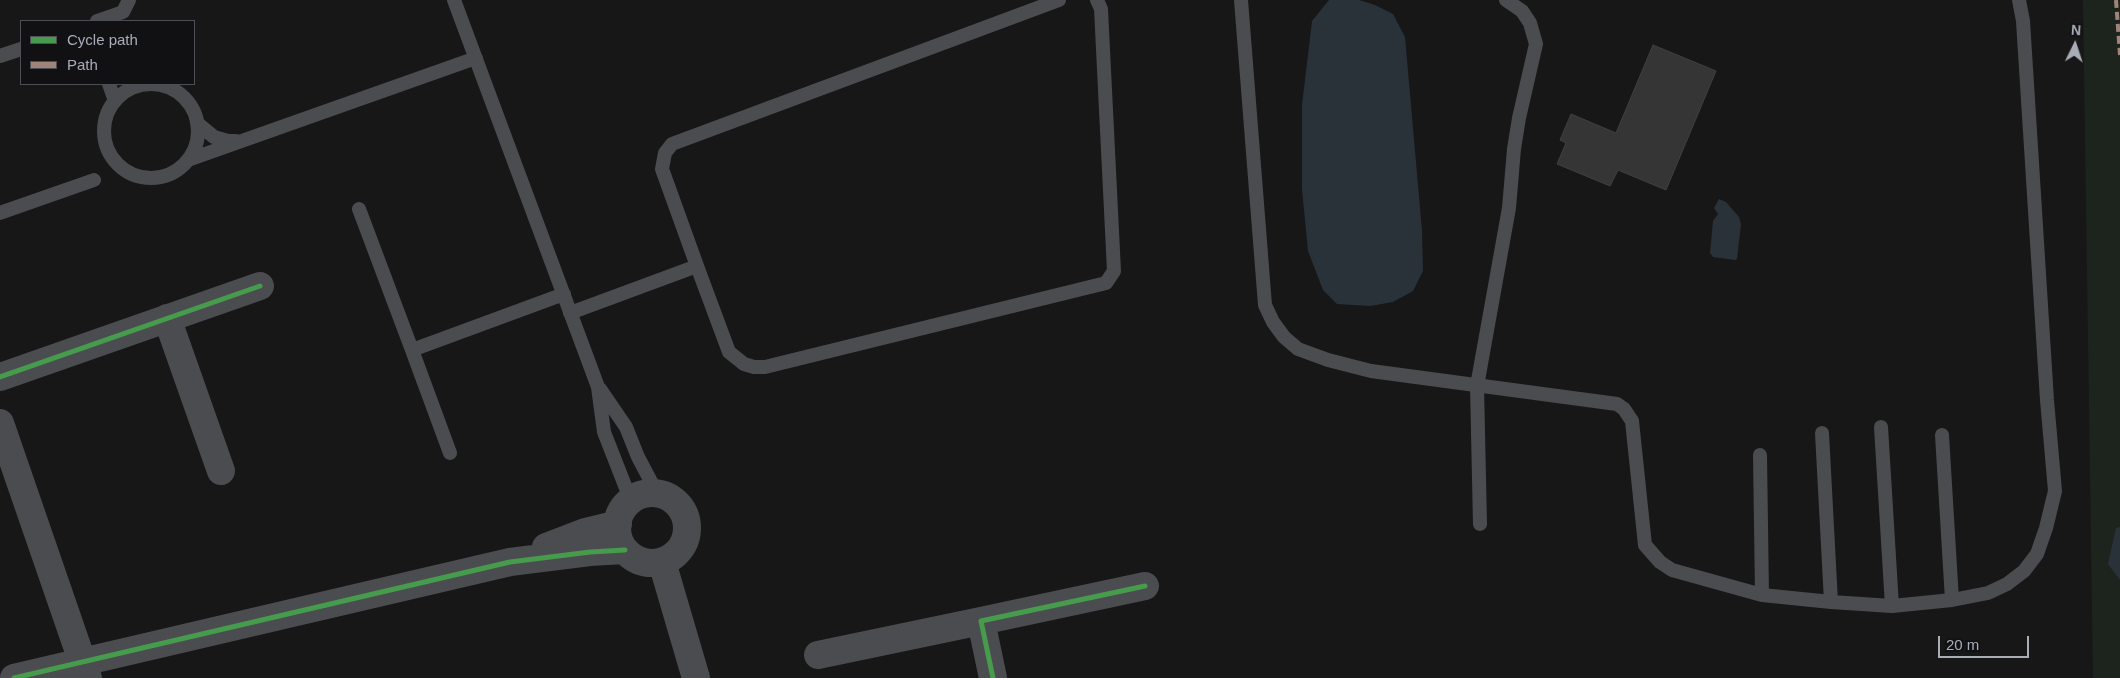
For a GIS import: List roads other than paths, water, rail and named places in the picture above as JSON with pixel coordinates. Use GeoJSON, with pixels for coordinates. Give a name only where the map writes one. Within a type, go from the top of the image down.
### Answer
{"type":"FeatureCollection","features":[{"type":"Feature","properties":{"kind":"street"},"geometry":{"type":"LineString","coordinates":[[0,377],[260,286]]}},
{"type":"Feature","properties":{"kind":"street"},"geometry":{"type":"LineString","coordinates":[[167,318],[221,472]]}},
{"type":"Feature","properties":{"kind":"street"},"geometry":{"type":"LineString","coordinates":[[0,423],[86,670]]}},
{"type":"Feature","properties":{"kind":"street"},"geometry":{"type":"LineString","coordinates":[[657,493],[670,498],[680,507],[686,519],[687,532],[683,545],[674,556],[662,562],[648,563],[635,558],[625,550],[618,538],[618,524],[622,511],[631,501],[643,494],[657,493]]}},
{"type":"Feature","properties":{"kind":"street"},"geometry":{"type":"LineString","coordinates":[[510,562],[558,541],[618,524]]}},
{"type":"Feature","properties":{"kind":"street"},"geometry":{"type":"LineString","coordinates":[[14,678],[86,670],[510,562],[625,550]]}},
{"type":"Feature","properties":{"kind":"street"},"geometry":{"type":"LineString","coordinates":[[662,562],[696,678]]}},
{"type":"Feature","properties":{"kind":"street"},"geometry":{"type":"LineString","coordinates":[[818,655],[1144,586]]}},
{"type":"Feature","properties":{"kind":"street"},"geometry":{"type":"LineString","coordinates":[[981,621],[993,678]]}},
{"type":"Feature","properties":{"kind":"lane"},"geometry":{"type":"LineString","coordinates":[[454,0],[598,387],[604,432],[631,501]]}},
{"type":"Feature","properties":{"kind":"lane"},"geometry":{"type":"LineString","coordinates":[[1059,0],[672,144],[665,153],[662,170],[729,352],[744,364],[754,367],[775,364],[1106,283],[1114,271],[1114,263],[1102,9],[1097,0]]}},
{"type":"Feature","properties":{"kind":"lane"},"geometry":{"type":"LineString","coordinates":[[1241,0],[1265,305],[1273,322],[1284,337],[1298,349],[1328,360],[1371,371],[1617,404],[1624,408],[1632,421],[1645,545],[1656,559],[1672,570],[1762,595],[1892,606],[1952,600],[1988,593],[2007,584],[2024,571],[2037,554],[2046,528],[2055,491],[2019,0]]}},
{"type":"Feature","properties":{"kind":"lane"},"geometry":{"type":"LineString","coordinates":[[1480,524],[1477,386],[1509,208],[1514,149],[1519,118],[1536,44],[1530,23],[1522,11],[1506,0]]}},
{"type":"Feature","properties":{"kind":"lane"},"geometry":{"type":"LineString","coordinates":[[100,20],[126,11]]}},
{"type":"Feature","properties":{"kind":"lane"},"geometry":{"type":"LineString","coordinates":[[0,56],[20,49]]}},
{"type":"Feature","properties":{"kind":"lane"},"geometry":{"type":"LineString","coordinates":[[146,85],[125,92],[115,101],[108,111],[104,136],[107,147],[121,168],[144,178],[156,178],[168,175],[188,160],[476,58]]}},
{"type":"Feature","properties":{"kind":"lane"},"geometry":{"type":"LineString","coordinates":[[109,85],[115,101]]}},
{"type":"Feature","properties":{"kind":"lane"},"geometry":{"type":"LineString","coordinates":[[156,85],[175,92],[186,100],[193,110],[198,136],[188,160]]}},
{"type":"Feature","properties":{"kind":"lane"},"geometry":{"type":"LineString","coordinates":[[197,123],[214,137],[228,141],[242,141]]}},
{"type":"Feature","properties":{"kind":"lane"},"geometry":{"type":"LineString","coordinates":[[0,214],[94,180]]}},
{"type":"Feature","properties":{"kind":"lane"},"geometry":{"type":"LineString","coordinates":[[359,209],[450,453]]}},
{"type":"Feature","properties":{"kind":"lane"},"geometry":{"type":"LineString","coordinates":[[570,313],[697,266]]}},
{"type":"Feature","properties":{"kind":"lane"},"geometry":{"type":"LineString","coordinates":[[412,350],[564,294]]}},
{"type":"Feature","properties":{"kind":"lane"},"geometry":{"type":"LineString","coordinates":[[598,387],[626,427],[638,457],[657,493]]}},
{"type":"Feature","properties":{"kind":"lane"},"geometry":{"type":"LineString","coordinates":[[1881,427],[1892,606]]}},
{"type":"Feature","properties":{"kind":"lane"},"geometry":{"type":"LineString","coordinates":[[1822,433],[1831,602]]}},
{"type":"Feature","properties":{"kind":"lane"},"geometry":{"type":"LineString","coordinates":[[1942,435],[1952,600]]}},
{"type":"Feature","properties":{"kind":"lane"},"geometry":{"type":"LineString","coordinates":[[1760,455],[1762,595]]}}]}
